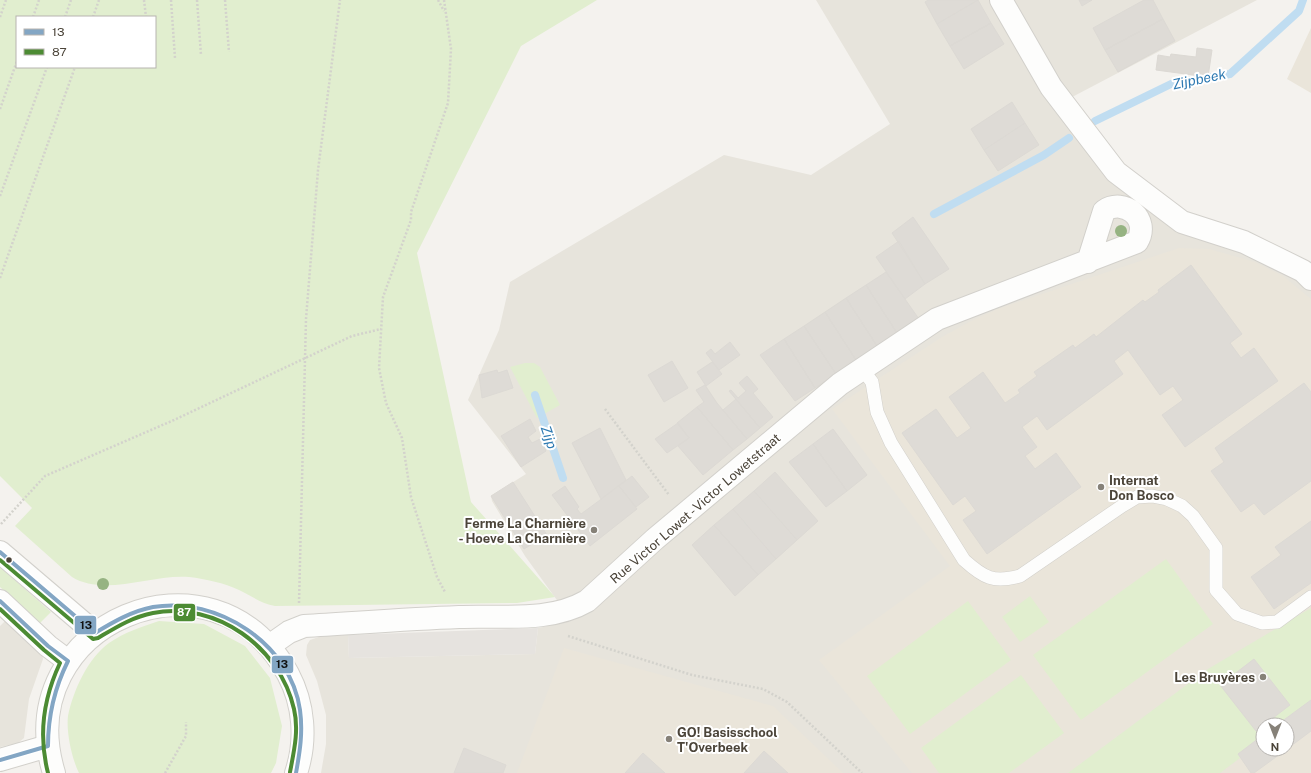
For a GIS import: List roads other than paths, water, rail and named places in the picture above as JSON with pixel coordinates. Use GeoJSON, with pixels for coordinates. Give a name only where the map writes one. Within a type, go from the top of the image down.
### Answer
{"type":"FeatureCollection","features":[{"type":"Feature","properties":{"kind":"street"},"geometry":{"type":"LineString","coordinates":[[1001,0],[1051,87],[1116,172],[1182,222],[1244,242],[1303,271],[1311,279]]}},
{"type":"Feature","properties":{"kind":"street","name":"Rue Victor Lowet - Victor Lowetstraat"},"geometry":{"type":"LineString","coordinates":[[269,646],[289,632],[304,626],[459,617],[549,615],[574,608],[587,601],[684,515],[840,384],[862,369],[937,319],[1088,262]]}},
{"type":"Feature","properties":{"kind":"street"},"geometry":{"type":"LineString","coordinates":[[0,552],[95,633]]}},
{"type":"Feature","properties":{"kind":"street"},"geometry":{"type":"LineString","coordinates":[[0,601],[48,646],[68,662]]}},
{"type":"Feature","properties":{"kind":"street"},"geometry":{"type":"LineString","coordinates":[[54,773],[48,746],[47,724],[51,702],[58,681],[68,662],[95,633],[115,620],[137,611],[161,606],[184,605],[208,609],[231,618],[251,630],[269,646],[282,662],[292,681],[299,701],[302,722],[302,743],[296,773]]}},
{"type":"Feature","properties":{"kind":"street"},"geometry":{"type":"LineString","coordinates":[[0,760],[48,746]]}},
{"type":"Feature","properties":{"kind":"lane"},"geometry":{"type":"LineString","coordinates":[[862,369],[872,382],[877,412],[891,443],[964,560],[978,572],[991,578],[1003,581],[1020,576],[1122,506],[1137,497],[1152,496],[1167,499],[1182,506],[1193,516],[1216,548],[1216,590],[1237,614],[1262,623],[1277,622],[1311,597]]}},
{"type":"Feature","properties":{"kind":"waterway","name":"Zijpbeek"},"geometry":{"type":"LineString","coordinates":[[1095,121],[1171,84],[1230,74],[1299,11],[1303,0]]}},
{"type":"Feature","properties":{"kind":"waterway","name":"Zijpbeek"},"geometry":{"type":"LineString","coordinates":[[934,214],[1044,155],[1069,138]]}},
{"type":"Feature","properties":{"kind":"waterway","name":"Zijp"},"geometry":{"type":"LineString","coordinates":[[535,395],[563,478]]}},
{"type":"Feature","properties":{"kind":"place","name":"Internat Don Bosco"},"geometry":{"type":"Point","coordinates":[1101,487]}},
{"type":"Feature","properties":{"kind":"place","name":"Ferme La Charnière - Hoeve La Charnière"},"geometry":{"type":"Point","coordinates":[594,530]}},
{"type":"Feature","properties":{"kind":"place","name":"Les Bruyères"},"geometry":{"type":"Point","coordinates":[1263,677]}},
{"type":"Feature","properties":{"kind":"place","name":"GO! Basisschool T'Overbeek"},"geometry":{"type":"Point","coordinates":[669,739]}}]}
